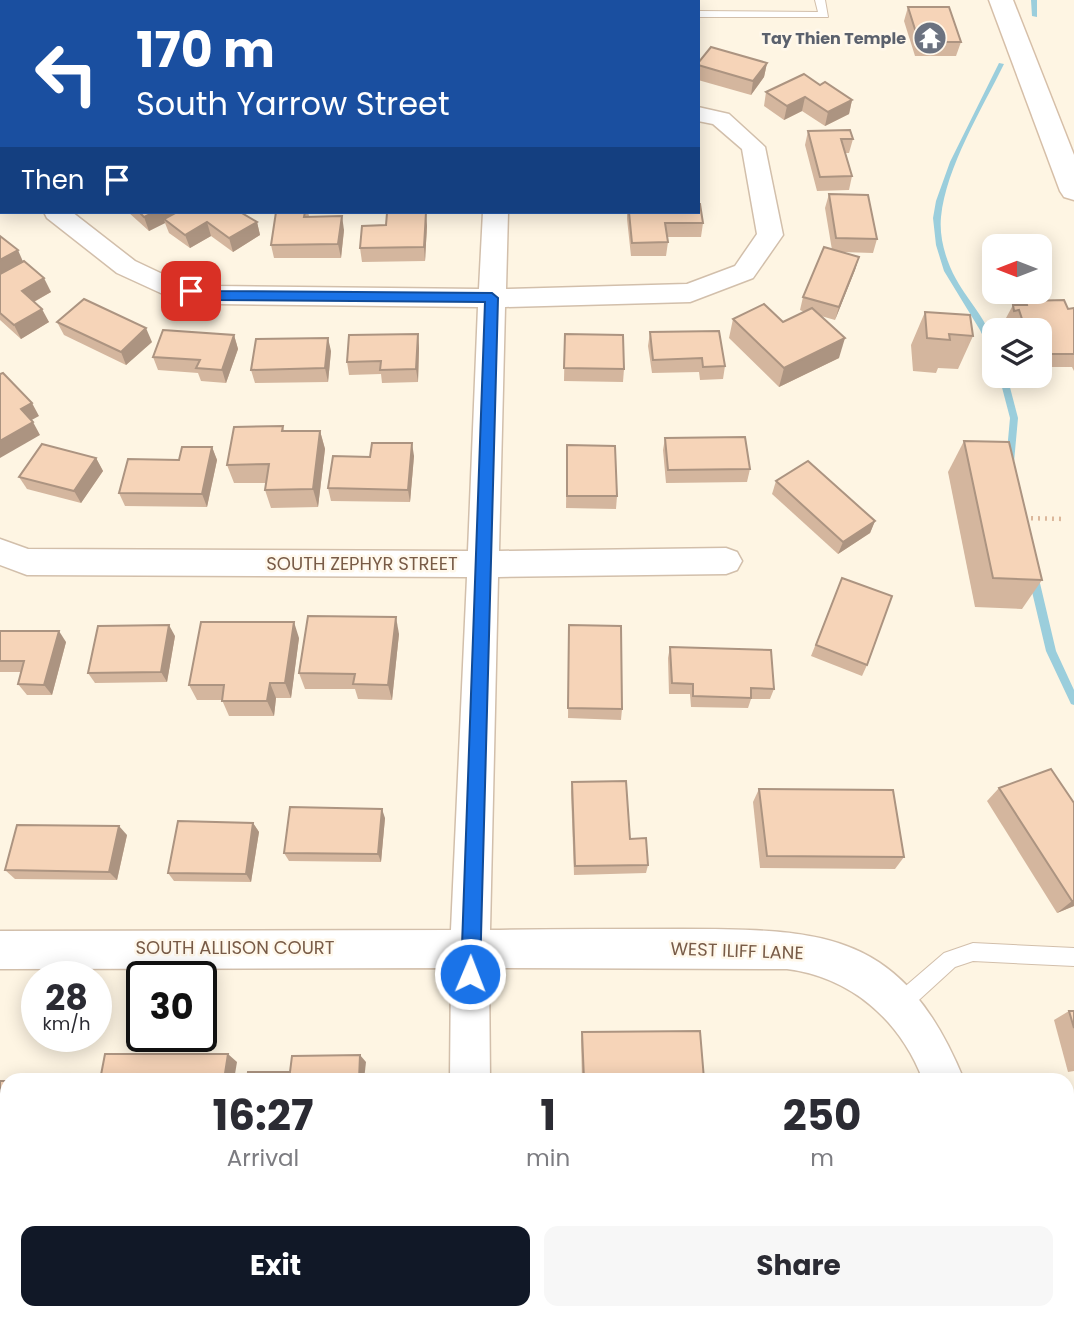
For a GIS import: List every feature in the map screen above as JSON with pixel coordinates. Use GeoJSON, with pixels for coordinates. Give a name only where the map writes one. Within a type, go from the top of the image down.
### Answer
{"type":"FeatureCollection","features":[{"type":"Feature","properties":{"kind":"street"},"geometry":{"type":"LineString","coordinates":[[1000,0],[1074,191]]}},
{"type":"Feature","properties":{"kind":"street"},"geometry":{"type":"LineString","coordinates":[[59,214],[126,267],[165,286],[217,295],[492,298],[690,293],[744,272],[770,235],[752,148],[721,119],[700,114]]}},
{"type":"Feature","properties":{"kind":"street"},"geometry":{"type":"LineString","coordinates":[[470,1073],[470,947],[481,564],[495,214]]}},
{"type":"Feature","properties":{"kind":"street","name":"SOUTH ZEPHYR STREET"},"geometry":{"type":"LineString","coordinates":[[0,552],[27,562],[481,564],[726,561]]}},
{"type":"Feature","properties":{"kind":"street","name":"SOUTH ALLISON COURT"},"geometry":{"type":"LineString","coordinates":[[0,950],[470,947]]}},
{"type":"Feature","properties":{"kind":"street","name":"WEST ILIFF LANE"},"geometry":{"type":"LineString","coordinates":[[470,947],[767,948],[820,955],[852,968],[877,983],[901,1003],[930,1048],[941,1073]]}},
{"type":"Feature","properties":{"kind":"lane"},"geometry":{"type":"LineString","coordinates":[[700,14],[824,15],[820,0]]}},
{"type":"Feature","properties":{"kind":"lane"},"geometry":{"type":"LineString","coordinates":[[901,1003],[950,959],[973,952],[1074,957]]}},
{"type":"Feature","properties":{"kind":"path"},"geometry":{"type":"LineString","coordinates":[[1021,518],[1065,519]]}},
{"type":"Feature","properties":{"kind":"building"},"geometry":{"type":"Polygon","coordinates":[[[908,7],[949,7],[961,42],[919,42],[908,7]]]}},
{"type":"Feature","properties":{"kind":"building"},"geometry":{"type":"Polygon","coordinates":[[[711,47],[767,63],[753,81],[700,66],[700,61],[711,47]]]}},
{"type":"Feature","properties":{"kind":"building"},"geometry":{"type":"Polygon","coordinates":[[[804,74],[820,85],[825,82],[852,100],[828,112],[805,97],[787,106],[766,92],[804,74]]]}},
{"type":"Feature","properties":{"kind":"building"},"geometry":{"type":"Polygon","coordinates":[[[850,130],[853,139],[841,139],[852,176],[820,177],[808,131],[850,130]]]}},
{"type":"Feature","properties":{"kind":"building"},"geometry":{"type":"Polygon","coordinates":[[[829,194],[868,195],[877,239],[836,238],[829,194]]]}},
{"type":"Feature","properties":{"kind":"building"},"geometry":{"type":"Polygon","coordinates":[[[700,204],[703,223],[665,223],[668,242],[632,243],[629,214],[700,214],[700,204]]]}},
{"type":"Feature","properties":{"kind":"building"},"geometry":{"type":"Polygon","coordinates":[[[173,214],[243,214],[257,222],[229,238],[207,222],[185,235],[164,219],[173,214]]]}},
{"type":"Feature","properties":{"kind":"building"},"geometry":{"type":"Polygon","coordinates":[[[276,214],[305,214],[304,217],[342,216],[338,244],[271,245],[276,214]]]}},
{"type":"Feature","properties":{"kind":"building"},"geometry":{"type":"Polygon","coordinates":[[[387,214],[426,214],[424,247],[360,248],[362,226],[386,225],[387,214]]]}},
{"type":"Feature","properties":{"kind":"building"},"geometry":{"type":"Polygon","coordinates":[[[0,236],[18,250],[0,260],[0,236]]]}},
{"type":"Feature","properties":{"kind":"building"},"geometry":{"type":"Polygon","coordinates":[[[824,247],[859,257],[839,307],[803,297],[824,247]]]}},
{"type":"Feature","properties":{"kind":"building"},"geometry":{"type":"Polygon","coordinates":[[[24,261],[44,278],[22,291],[42,309],[14,325],[0,313],[0,274],[24,261]]]}},
{"type":"Feature","properties":{"kind":"building"},"geometry":{"type":"Polygon","coordinates":[[[84,299],[146,328],[121,352],[57,322],[84,299]]]}},
{"type":"Feature","properties":{"kind":"building"},"geometry":{"type":"Polygon","coordinates":[[[1052,300],[1064,300],[1068,309],[1074,308],[1074,354],[1052,354],[1052,318],[1022,318],[1019,310],[1014,311],[1013,305],[1052,304],[1052,300]]]}},
{"type":"Feature","properties":{"kind":"building"},"geometry":{"type":"Polygon","coordinates":[[[764,304],[783,322],[812,308],[845,338],[784,368],[733,319],[764,304]]]}},
{"type":"Feature","properties":{"kind":"building"},"geometry":{"type":"Polygon","coordinates":[[[925,312],[970,315],[973,336],[949,334],[950,340],[927,338],[925,312]]]}},
{"type":"Feature","properties":{"kind":"building"},"geometry":{"type":"Polygon","coordinates":[[[163,330],[234,335],[222,370],[196,368],[200,360],[153,357],[163,330]]]}},
{"type":"Feature","properties":{"kind":"building"},"geometry":{"type":"Polygon","coordinates":[[[719,331],[725,366],[703,367],[702,358],[653,360],[650,332],[719,331]]]}},
{"type":"Feature","properties":{"kind":"building"},"geometry":{"type":"Polygon","coordinates":[[[418,334],[416,369],[380,370],[381,361],[347,362],[349,335],[418,334]]]}},
{"type":"Feature","properties":{"kind":"building"},"geometry":{"type":"Polygon","coordinates":[[[565,334],[623,335],[624,369],[564,368],[565,334]]]}},
{"type":"Feature","properties":{"kind":"building"},"geometry":{"type":"Polygon","coordinates":[[[328,338],[325,368],[251,370],[256,339],[328,338]]]}},
{"type":"Feature","properties":{"kind":"building"},"geometry":{"type":"Polygon","coordinates":[[[3,373],[32,403],[21,409],[33,422],[0,441],[0,374],[3,373]]]}},
{"type":"Feature","properties":{"kind":"building"},"geometry":{"type":"Polygon","coordinates":[[[283,426],[282,431],[320,431],[313,489],[265,490],[269,464],[227,465],[234,427],[283,426]]]}},
{"type":"Feature","properties":{"kind":"building"},"geometry":{"type":"Polygon","coordinates":[[[745,437],[750,469],[668,470],[665,438],[745,437]]]}},
{"type":"Feature","properties":{"kind":"building"},"geometry":{"type":"Polygon","coordinates":[[[964,441],[1009,442],[1042,580],[993,578],[964,441]]]}},
{"type":"Feature","properties":{"kind":"building"},"geometry":{"type":"Polygon","coordinates":[[[372,443],[412,443],[408,490],[328,488],[333,456],[370,457],[372,443]]]}},
{"type":"Feature","properties":{"kind":"building"},"geometry":{"type":"Polygon","coordinates":[[[42,444],[96,458],[74,491],[19,477],[42,444]]]}},
{"type":"Feature","properties":{"kind":"building"},"geometry":{"type":"Polygon","coordinates":[[[567,445],[615,446],[617,496],[567,496],[567,445]]]}},
{"type":"Feature","properties":{"kind":"building"},"geometry":{"type":"Polygon","coordinates":[[[182,447],[212,447],[202,494],[119,493],[128,459],[179,460],[182,447]]]}},
{"type":"Feature","properties":{"kind":"building"},"geometry":{"type":"Polygon","coordinates":[[[808,461],[875,521],[843,542],[776,481],[808,461]]]}},
{"type":"Feature","properties":{"kind":"building"},"geometry":{"type":"Polygon","coordinates":[[[842,578],[892,596],[867,665],[816,645],[842,578]]]}},
{"type":"Feature","properties":{"kind":"building"},"geometry":{"type":"Polygon","coordinates":[[[308,616],[396,617],[388,685],[353,684],[355,674],[299,673],[308,616]]]}},
{"type":"Feature","properties":{"kind":"building"},"geometry":{"type":"Polygon","coordinates":[[[201,622],[294,622],[285,683],[270,683],[267,701],[222,701],[224,685],[189,685],[201,622]]]}},
{"type":"Feature","properties":{"kind":"building"},"geometry":{"type":"Polygon","coordinates":[[[169,625],[161,672],[88,673],[98,626],[169,625]]]}},
{"type":"Feature","properties":{"kind":"building"},"geometry":{"type":"Polygon","coordinates":[[[569,625],[621,626],[622,709],[568,708],[569,625]]]}},
{"type":"Feature","properties":{"kind":"building"},"geometry":{"type":"Polygon","coordinates":[[[0,631],[59,631],[44,685],[18,684],[24,661],[0,661],[0,631]]]}},
{"type":"Feature","properties":{"kind":"building"},"geometry":{"type":"Polygon","coordinates":[[[670,647],[771,650],[774,689],[751,688],[751,698],[693,696],[693,684],[672,683],[670,647]]]}},
{"type":"Feature","properties":{"kind":"building"},"geometry":{"type":"Polygon","coordinates":[[[1051,769],[1074,803],[1074,901],[999,788],[1051,769]]]}},
{"type":"Feature","properties":{"kind":"building"},"geometry":{"type":"Polygon","coordinates":[[[626,781],[630,839],[646,838],[648,865],[575,866],[572,782],[626,781]]]}},
{"type":"Feature","properties":{"kind":"building"},"geometry":{"type":"Polygon","coordinates":[[[759,789],[893,790],[904,857],[767,856],[759,789]]]}},
{"type":"Feature","properties":{"kind":"building"},"geometry":{"type":"Polygon","coordinates":[[[290,807],[382,809],[378,854],[284,853],[290,807]]]}},
{"type":"Feature","properties":{"kind":"building"},"geometry":{"type":"Polygon","coordinates":[[[178,821],[253,823],[246,874],[168,873],[178,821]]]}},
{"type":"Feature","properties":{"kind":"building"},"geometry":{"type":"Polygon","coordinates":[[[17,825],[119,826],[109,872],[5,870],[17,825]]]}},
{"type":"Feature","properties":{"kind":"building"},"geometry":{"type":"Polygon","coordinates":[[[1069,1011],[1074,1011],[1074,1028],[1069,1011]]]}},
{"type":"Feature","properties":{"kind":"building"},"geometry":{"type":"Polygon","coordinates":[[[700,1031],[704,1073],[584,1073],[582,1032],[700,1031]]]}},
{"type":"Feature","properties":{"kind":"building"},"geometry":{"type":"Polygon","coordinates":[[[105,1054],[228,1054],[225,1073],[101,1073],[105,1054]]]}},
{"type":"Feature","properties":{"kind":"building"},"geometry":{"type":"Polygon","coordinates":[[[360,1055],[359,1073],[248,1073],[290,1072],[292,1056],[360,1055]]]}},
{"type":"Feature","properties":{"kind":"waterway"},"geometry":{"type":"LineString","coordinates":[[1034,0],[1035,16]]}},
{"type":"Feature","properties":{"kind":"waterway"},"geometry":{"type":"LineString","coordinates":[[982,327],[948,271],[937,231],[937,218],[954,162],[1001,64]]}},
{"type":"Feature","properties":{"kind":"waterway"},"geometry":{"type":"LineString","coordinates":[[1006,388],[1014,418],[1010,462]]}},
{"type":"Feature","properties":{"kind":"waterway"},"geometry":{"type":"LineString","coordinates":[[1034,579],[1051,651],[1074,701]]}},
{"type":"Feature","properties":{"kind":"place","name":"Tay Thien Temple"},"geometry":{"type":"Point","coordinates":[930,38]}},
{"type":"Feature","properties":{"kind":"route"},"geometry":{"type":"LineString","coordinates":[[191,291],[217,295],[492,298],[481,564],[470,974]]}}]}
